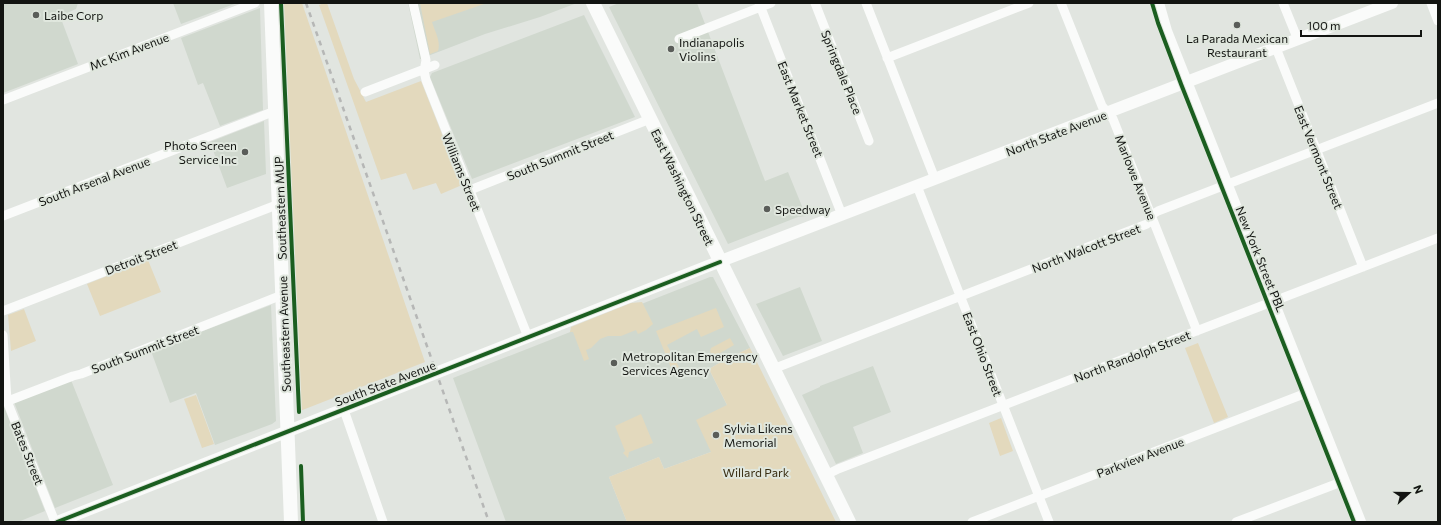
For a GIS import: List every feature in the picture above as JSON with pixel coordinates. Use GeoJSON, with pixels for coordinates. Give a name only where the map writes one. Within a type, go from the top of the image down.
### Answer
{"type":"FeatureCollection","features":[{"type":"Feature","properties":{"kind":"main road","name":"Southeastern Avenue"},"geometry":{"type":"LineString","coordinates":[[271,3],[291,522]]}},
{"type":"Feature","properties":{"kind":"main road","name":"East Washington Street"},"geometry":{"type":"LineString","coordinates":[[594,3],[849,522]]}},
{"type":"Feature","properties":{"kind":"street","name":"Mc Kim Avenue"},"geometry":{"type":"LineString","coordinates":[[3,100],[255,3]]}},
{"type":"Feature","properties":{"kind":"street","name":"Williams Street"},"geometry":{"type":"LineString","coordinates":[[414,3],[426,60],[426,80],[528,337]]}},
{"type":"Feature","properties":{"kind":"street"},"geometry":{"type":"LineString","coordinates":[[679,39],[760,6],[772,3]]}},
{"type":"Feature","properties":{"kind":"street","name":"Springdale Place"},"geometry":{"type":"LineString","coordinates":[[815,3],[869,141]]}},
{"type":"Feature","properties":{"kind":"street"},"geometry":{"type":"LineString","coordinates":[[866,3],[935,179]]}},
{"type":"Feature","properties":{"kind":"street"},"geometry":{"type":"LineString","coordinates":[[887,58],[1029,3]]}},
{"type":"Feature","properties":{"kind":"street","name":"Marlowe Avenue"},"geometry":{"type":"LineString","coordinates":[[1061,3],[1102,106],[1113,119],[1197,331]]}},
{"type":"Feature","properties":{"kind":"street"},"geometry":{"type":"LineString","coordinates":[[1158,3],[1166,31],[1228,184],[1360,522]]}},
{"type":"Feature","properties":{"kind":"street"},"geometry":{"type":"LineString","coordinates":[[1283,3],[1298,40]]}},
{"type":"Feature","properties":{"kind":"street","name":"North State Avenue"},"geometry":{"type":"LineString","coordinates":[[720,262],[1392,3]]}},
{"type":"Feature","properties":{"kind":"street"},"geometry":{"type":"LineString","coordinates":[[1431,3],[1438,22]]}},
{"type":"Feature","properties":{"kind":"street","name":"East Market Street"},"geometry":{"type":"LineString","coordinates":[[760,6],[842,215]]}},
{"type":"Feature","properties":{"kind":"street","name":"East Vermont Street"},"geometry":{"type":"LineString","coordinates":[[1276,48],[1363,267]]}},
{"type":"Feature","properties":{"kind":"street"},"geometry":{"type":"LineString","coordinates":[[365,92],[435,65]]}},
{"type":"Feature","properties":{"kind":"street","name":"North Walcott Street"},"geometry":{"type":"LineString","coordinates":[[773,370],[1147,224],[1151,221],[1154,213],[1158,211],[1438,103]]}},
{"type":"Feature","properties":{"kind":"street","name":"South Arsenal Avenue"},"geometry":{"type":"LineString","coordinates":[[3,216],[275,111]]}},
{"type":"Feature","properties":{"kind":"street","name":"South Summit Street"},"geometry":{"type":"LineString","coordinates":[[470,190],[650,119]]}},
{"type":"Feature","properties":{"kind":"street","name":"East Ohio Street"},"geometry":{"type":"LineString","coordinates":[[917,186],[1049,522]]}},
{"type":"Feature","properties":{"kind":"street","name":"Detroit Street"},"geometry":{"type":"LineString","coordinates":[[3,311],[279,204]]}},
{"type":"Feature","properties":{"kind":"street","name":"North Randolph Street"},"geometry":{"type":"LineString","coordinates":[[826,475],[838,469],[1438,238]]}},
{"type":"Feature","properties":{"kind":"street","name":"South State Avenue"},"geometry":{"type":"LineString","coordinates":[[56,522],[720,262]]}},
{"type":"Feature","properties":{"kind":"street","name":"South Summit Street"},"geometry":{"type":"LineString","coordinates":[[8,401],[282,295]]}},
{"type":"Feature","properties":{"kind":"street","name":"Bates Street"},"geometry":{"type":"LineString","coordinates":[[3,335],[8,401],[56,522]]}},
{"type":"Feature","properties":{"kind":"street","name":"Parkview Avenue"},"geometry":{"type":"LineString","coordinates":[[972,522],[1309,392]]}},
{"type":"Feature","properties":{"kind":"street"},"geometry":{"type":"LineString","coordinates":[[344,410],[384,522]]}},
{"type":"Feature","properties":{"kind":"street"},"geometry":{"type":"LineString","coordinates":[[1236,522],[1344,481]]}},
{"type":"Feature","properties":{"kind":"shaded area"},"geometry":{"type":"Polygon","coordinates":[[[3,3],[78,3],[76,9],[60,16],[78,64],[3,93],[3,3]]]}},
{"type":"Feature","properties":{"kind":"shaded area"},"geometry":{"type":"Polygon","coordinates":[[[173,3],[237,3],[181,24],[173,3]]]}},
{"type":"Feature","properties":{"kind":"shaded area"},"geometry":{"type":"Polygon","coordinates":[[[408,3],[577,3],[540,17],[485,34],[420,59],[408,3]]]}},
{"type":"Feature","properties":{"kind":"shaded area"},"geometry":{"type":"Polygon","coordinates":[[[619,3],[697,3],[765,181],[788,172],[806,216],[798,217],[728,244],[609,7],[619,3]]]}},
{"type":"Feature","properties":{"kind":"shaded area"},"geometry":{"type":"Polygon","coordinates":[[[260,8],[263,110],[220,126],[203,83],[198,85],[181,38],[260,8]]]}},
{"type":"Feature","properties":{"kind":"shaded area"},"geometry":{"type":"Polygon","coordinates":[[[584,15],[635,117],[472,179],[430,77],[432,73],[584,15]]]}},
{"type":"Feature","properties":{"kind":"shaded area"},"geometry":{"type":"Polygon","coordinates":[[[264,121],[266,174],[227,188],[210,142],[264,121]]]}},
{"type":"Feature","properties":{"kind":"shaded area"},"geometry":{"type":"Polygon","coordinates":[[[713,277],[750,348],[709,369],[727,405],[711,452],[664,469],[659,457],[609,477],[627,522],[506,522],[453,378],[713,277]]]}},
{"type":"Feature","properties":{"kind":"shaded area"},"geometry":{"type":"Polygon","coordinates":[[[800,287],[822,341],[783,356],[756,304],[800,287]]]}},
{"type":"Feature","properties":{"kind":"shaded area"},"geometry":{"type":"Polygon","coordinates":[[[271,305],[276,421],[272,424],[215,445],[196,393],[170,403],[151,351],[271,305]]]}},
{"type":"Feature","properties":{"kind":"shaded area"},"geometry":{"type":"Polygon","coordinates":[[[873,366],[891,412],[853,427],[863,453],[836,464],[802,395],[820,386],[873,366]]]}},
{"type":"Feature","properties":{"kind":"shaded area"},"geometry":{"type":"Polygon","coordinates":[[[71,380],[113,485],[55,508],[14,402],[71,380]]]}},
{"type":"Feature","properties":{"kind":"shaded area"},"geometry":{"type":"Polygon","coordinates":[[[3,404],[45,511],[18,522],[3,522],[3,404]]]}},
{"type":"Feature","properties":{"kind":"green space"},"geometry":{"type":"Polygon","coordinates":[[[282,3],[302,3],[425,362],[300,411],[282,3]]]}},
{"type":"Feature","properties":{"kind":"green space"},"geometry":{"type":"Polygon","coordinates":[[[327,3],[354,79],[366,102],[421,81],[462,185],[441,194],[436,183],[413,190],[406,173],[381,180],[319,5],[327,3]]]}},
{"type":"Feature","properties":{"kind":"green space"},"geometry":{"type":"Polygon","coordinates":[[[420,3],[487,3],[432,22],[439,47],[438,51],[430,54],[420,3]]]}},
{"type":"Feature","properties":{"kind":"green space"},"geometry":{"type":"Polygon","coordinates":[[[148,260],[161,292],[100,316],[87,284],[148,260]]]}},
{"type":"Feature","properties":{"kind":"green space"},"geometry":{"type":"Polygon","coordinates":[[[642,302],[653,324],[638,334],[636,330],[621,336],[608,336],[600,339],[591,348],[586,350],[589,359],[584,361],[573,332],[570,332],[571,327],[631,303],[642,302]]]}},
{"type":"Feature","properties":{"kind":"green space"},"geometry":{"type":"Polygon","coordinates":[[[716,308],[724,327],[701,337],[697,329],[667,345],[679,367],[672,370],[656,331],[716,308]]]}},
{"type":"Feature","properties":{"kind":"green space"},"geometry":{"type":"Polygon","coordinates":[[[24,309],[36,341],[11,351],[8,315],[24,309]]]}},
{"type":"Feature","properties":{"kind":"green space"},"geometry":{"type":"Polygon","coordinates":[[[730,338],[734,345],[715,356],[710,352],[711,348],[730,338]]]}},
{"type":"Feature","properties":{"kind":"green space"},"geometry":{"type":"Polygon","coordinates":[[[1198,343],[1228,417],[1214,423],[1185,348],[1198,343]]]}},
{"type":"Feature","properties":{"kind":"green space","name":"Willard Park"},"geometry":{"type":"Polygon","coordinates":[[[750,348],[836,522],[627,522],[609,477],[659,457],[664,469],[711,452],[696,420],[727,405],[709,369],[750,348]]]}},
{"type":"Feature","properties":{"kind":"green space"},"geometry":{"type":"Polygon","coordinates":[[[196,395],[214,444],[202,448],[184,399],[196,395]]]}},
{"type":"Feature","properties":{"kind":"green space"},"geometry":{"type":"Polygon","coordinates":[[[641,414],[653,443],[629,452],[628,458],[623,453],[625,451],[615,426],[641,414]]]}},
{"type":"Feature","properties":{"kind":"green space"},"geometry":{"type":"Polygon","coordinates":[[[1001,418],[1013,451],[1000,456],[989,423],[1001,418]]]}},
{"type":"Feature","properties":{"kind":"railway"},"geometry":{"type":"LineString","coordinates":[[306,3],[489,522]]}},
{"type":"Feature","properties":{"kind":"cycle path","name":"Southeastern MUP"},"geometry":{"type":"LineString","coordinates":[[281,3],[299,412]]}},
{"type":"Feature","properties":{"kind":"cycle path","name":"New York Street PBL"},"geometry":{"type":"LineString","coordinates":[[1152,3],[1181,84],[1354,522]]}},
{"type":"Feature","properties":{"kind":"cycle path"},"geometry":{"type":"LineString","coordinates":[[57,522],[720,262]]}},
{"type":"Feature","properties":{"kind":"cycle path"},"geometry":{"type":"LineString","coordinates":[[301,466],[303,522]]}},
{"type":"Feature","properties":{"kind":"place","name":"Laibe Corp"},"geometry":{"type":"Point","coordinates":[36,15]}},
{"type":"Feature","properties":{"kind":"place","name":"La Parada Mexican Restaurant"},"geometry":{"type":"Point","coordinates":[1237,25]}},
{"type":"Feature","properties":{"kind":"place","name":"Indianapolis Violins"},"geometry":{"type":"Point","coordinates":[671,49]}},
{"type":"Feature","properties":{"kind":"place","name":"Photo Screen Service Inc"},"geometry":{"type":"Point","coordinates":[245,152]}},
{"type":"Feature","properties":{"kind":"place","name":"Speedway"},"geometry":{"type":"Point","coordinates":[767,209]}},
{"type":"Feature","properties":{"kind":"place","name":"Metropolitan Emergency Services Agency"},"geometry":{"type":"Point","coordinates":[614,363]}},
{"type":"Feature","properties":{"kind":"place","name":"Sylvia Likens Memorial"},"geometry":{"type":"Point","coordinates":[716,435]}}]}
